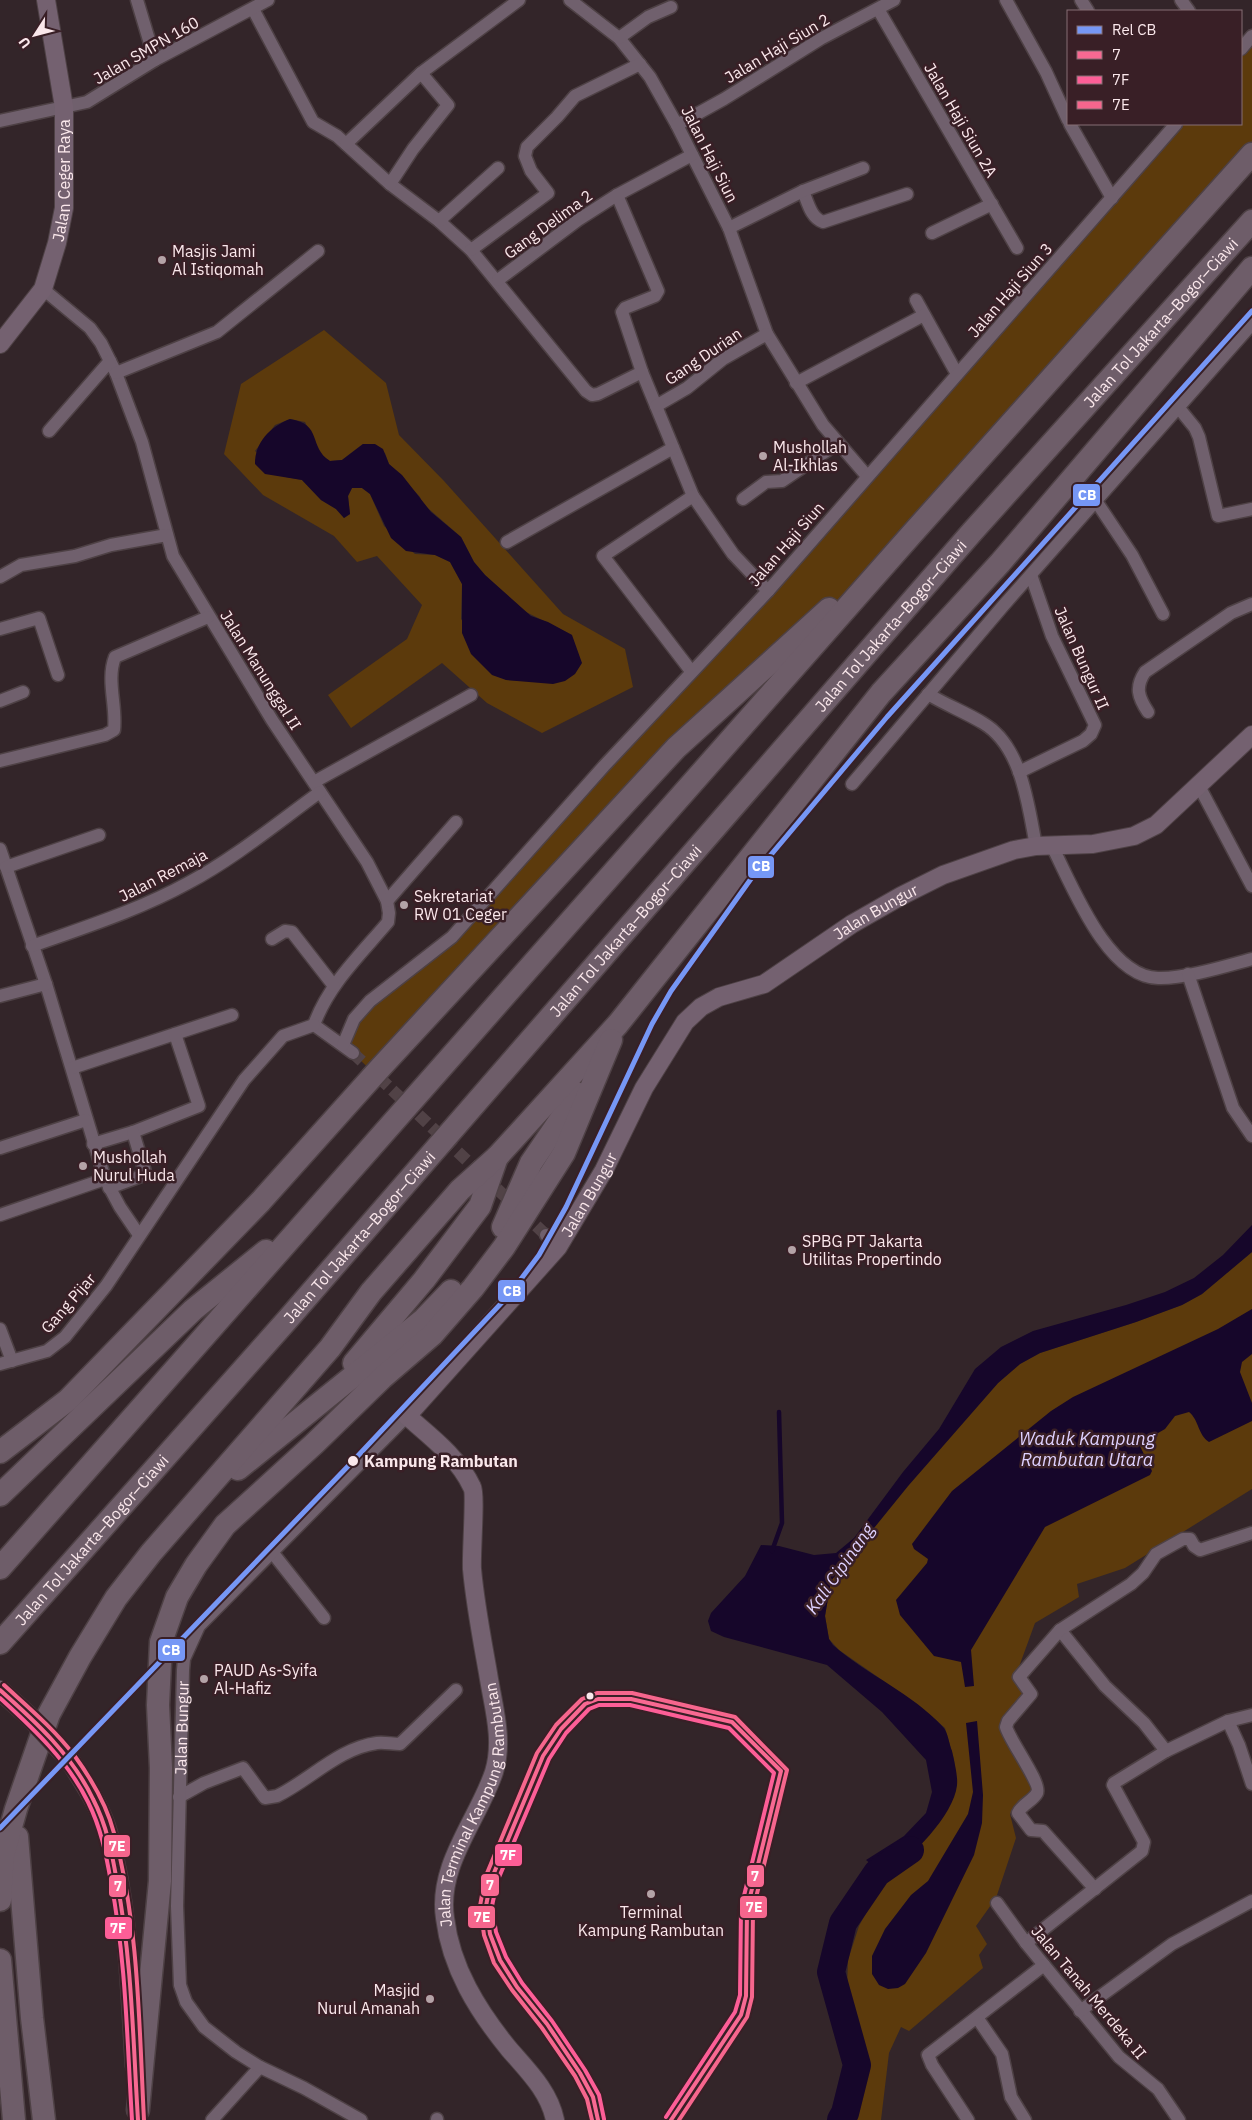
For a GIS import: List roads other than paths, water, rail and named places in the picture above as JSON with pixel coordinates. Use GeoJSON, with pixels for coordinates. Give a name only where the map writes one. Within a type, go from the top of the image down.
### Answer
{"type":"FeatureCollection","features":[{"type":"Feature","properties":{"kind":"highway"},"geometry":{"type":"LineString","coordinates":[[0,1568],[911,534],[1252,154]]}},
{"type":"Feature","properties":{"kind":"highway","name":"Jalan Tol Jakarta–Bogor–Ciawi"},"geometry":{"type":"LineString","coordinates":[[0,1644],[288,1319],[965,540],[1252,221]]}},
{"type":"Feature","properties":{"kind":"highway"},"geometry":{"type":"LineString","coordinates":[[0,1900],[3,1855],[16,1809],[49,1714],[80,1657],[116,1598],[196,1502],[330,1348],[371,1292],[460,1190],[498,1156],[618,1024],[881,693],[1000,562],[1252,268]]}},
{"type":"Feature","properties":{"kind":"highway"},"geometry":{"type":"LineString","coordinates":[[0,1452],[68,1400],[261,1201],[382,1066],[676,748],[911,534]]}},
{"type":"Feature","properties":{"kind":"highway"},"geometry":{"type":"LineString","coordinates":[[138,2115],[160,1881],[161,1768],[158,1705],[161,1642],[177,1597],[196,1565],[225,1525],[314,1444],[382,1378],[432,1335],[473,1288],[504,1247],[564,1152],[618,1024]]}},
{"type":"Feature","properties":{"kind":"highway"},"geometry":{"type":"LineString","coordinates":[[196,1502],[316,1408],[424,1319],[464,1277],[504,1226],[531,1163],[571,1104],[595,1050]]}},
{"type":"Feature","properties":{"kind":"highway"},"geometry":{"type":"LineString","coordinates":[[316,1408],[424,1280],[480,1206],[498,1156]]}},
{"type":"Feature","properties":{"kind":"highway"},"geometry":{"type":"LineString","coordinates":[[0,1495],[193,1310],[317,1210]]}},
{"type":"Feature","properties":{"kind":"highway"},"geometry":{"type":"LineString","coordinates":[[16,1809],[18,1867],[28,1980],[44,2120]]}},
{"type":"Feature","properties":{"kind":"highway"},"geometry":{"type":"LineString","coordinates":[[0,1960],[14,2120]]}},
{"type":"Feature","properties":{"kind":"main road"},"geometry":{"type":"LineString","coordinates":[[0,1690],[31,1718],[69,1759],[93,1798],[108,1833],[128,1950],[138,2115]]}},
{"type":"Feature","properties":{"kind":"street","name":"Jalan Ceger Raya"},"geometry":{"type":"LineString","coordinates":[[0,344],[43,289],[57,243],[64,208],[64,107],[46,0]]}},
{"type":"Feature","properties":{"kind":"street"},"geometry":{"type":"LineString","coordinates":[[137,0],[155,60]]}},
{"type":"Feature","properties":{"kind":"street","name":"Jalan SMPN 160"},"geometry":{"type":"LineString","coordinates":[[0,121],[87,102],[155,60],[268,0]]}},
{"type":"Feature","properties":{"kind":"street"},"geometry":{"type":"LineString","coordinates":[[346,144],[421,73],[519,0]]}},
{"type":"Feature","properties":{"kind":"street","name":"Jalan Haji Siun"},"geometry":{"type":"LineString","coordinates":[[314,1025],[348,1049],[354,1018],[370,1001],[452,937],[520,858],[691,671],[768,591],[866,476],[823,425],[767,334],[729,228],[677,125],[640,64],[619,38],[570,0]]}},
{"type":"Feature","properties":{"kind":"street","name":"Jalan Haji Siun 2"},"geometry":{"type":"LineString","coordinates":[[677,125],[724,99],[822,38],[894,0]]}},
{"type":"Feature","properties":{"kind":"street"},"geometry":{"type":"LineString","coordinates":[[1006,0],[1046,72],[1067,118]]}},
{"type":"Feature","properties":{"kind":"street"},"geometry":{"type":"LineString","coordinates":[[619,38],[648,17],[671,7]]}},
{"type":"Feature","properties":{"kind":"street"},"geometry":{"type":"LineString","coordinates":[[253,8],[313,122],[346,144],[390,184],[439,221],[471,250],[498,280],[586,391],[592,395],[598,394],[642,372]]}},
{"type":"Feature","properties":{"kind":"street","name":"Jalan Haji Siun 2A"},"geometry":{"type":"LineString","coordinates":[[878,9],[1017,248]]}},
{"type":"Feature","properties":{"kind":"street"},"geometry":{"type":"LineString","coordinates":[[1242,48],[1252,36]]}},
{"type":"Feature","properties":{"kind":"street"},"geometry":{"type":"LineString","coordinates":[[471,250],[548,193],[532,171],[525,156],[527,147],[558,117],[575,96],[640,64]]}},
{"type":"Feature","properties":{"kind":"street"},"geometry":{"type":"LineString","coordinates":[[390,184],[413,149],[448,105],[421,73]]}},
{"type":"Feature","properties":{"kind":"street"},"geometry":{"type":"LineString","coordinates":[[1071,125],[1112,198]]}},
{"type":"Feature","properties":{"kind":"street","name":"Jalan Haji Siun 3"},"geometry":{"type":"LineString","coordinates":[[866,476],[958,374],[1175,125]]}},
{"type":"Feature","properties":{"kind":"street","name":"Gang Delima 2"},"geometry":{"type":"LineString","coordinates":[[498,280],[578,220],[617,195],[692,155]]}},
{"type":"Feature","properties":{"kind":"street"},"geometry":{"type":"LineString","coordinates":[[439,221],[498,168]]}},
{"type":"Feature","properties":{"kind":"street"},"geometry":{"type":"LineString","coordinates":[[729,228],[804,192],[863,168]]}},
{"type":"Feature","properties":{"kind":"street"},"geometry":{"type":"LineString","coordinates":[[804,192],[813,214],[818,220],[824,222],[907,194]]}},
{"type":"Feature","properties":{"kind":"street"},"geometry":{"type":"LineString","coordinates":[[617,195],[658,291],[655,296],[625,308],[622,312],[642,372],[693,496],[732,554],[768,591]]}},
{"type":"Feature","properties":{"kind":"street"},"geometry":{"type":"LineString","coordinates":[[932,233],[992,204]]}},
{"type":"Feature","properties":{"kind":"street"},"geometry":{"type":"LineString","coordinates":[[116,373],[217,332],[318,251]]}},
{"type":"Feature","properties":{"kind":"street","name":"Jalan Manunggal II"},"geometry":{"type":"LineString","coordinates":[[43,289],[90,328],[102,343],[116,373],[142,442],[174,556],[208,616],[366,862],[386,901],[389,913],[388,922],[321,1004],[314,1025]]}},
{"type":"Feature","properties":{"kind":"street"},"geometry":{"type":"LineString","coordinates":[[916,300],[958,374]]}},
{"type":"Feature","properties":{"kind":"street"},"geometry":{"type":"LineString","coordinates":[[796,383],[924,315]]}},
{"type":"Feature","properties":{"kind":"street"},"geometry":{"type":"LineString","coordinates":[[852,784],[1178,407],[1250,331]]}},
{"type":"Feature","properties":{"kind":"street","name":"Gang Durian"},"geometry":{"type":"LineString","coordinates":[[656,406],[687,388],[724,359],[767,334]]}},
{"type":"Feature","properties":{"kind":"street"},"geometry":{"type":"LineString","coordinates":[[49,431],[110,361]]}},
{"type":"Feature","properties":{"kind":"street"},"geometry":{"type":"LineString","coordinates":[[1178,407],[1195,428],[1199,437],[1218,516],[1252,508]]}},
{"type":"Feature","properties":{"kind":"street"},"geometry":{"type":"LineString","coordinates":[[743,499],[766,482],[782,481],[838,443]]}},
{"type":"Feature","properties":{"kind":"street"},"geometry":{"type":"LineString","coordinates":[[507,542],[673,448]]}},
{"type":"Feature","properties":{"kind":"street"},"geometry":{"type":"LineString","coordinates":[[691,671],[603,556],[693,496]]}},
{"type":"Feature","properties":{"kind":"street"},"geometry":{"type":"LineString","coordinates":[[1096,502],[1132,555],[1164,614]]}},
{"type":"Feature","properties":{"kind":"street"},"geometry":{"type":"LineString","coordinates":[[0,577],[21,565],[75,556],[111,544],[168,535]]}},
{"type":"Feature","properties":{"kind":"street","name":"Jalan Bungur II"},"geometry":{"type":"LineString","coordinates":[[1019,772],[1083,741],[1091,734],[1095,725],[1052,636],[1031,575]]}},
{"type":"Feature","properties":{"kind":"street"},"geometry":{"type":"LineString","coordinates":[[1148,712],[1138,691],[1138,682],[1145,672],[1231,613],[1252,604]]}},
{"type":"Feature","properties":{"kind":"street"},"geometry":{"type":"LineString","coordinates":[[0,761],[105,735],[114,730],[115,719],[111,667],[115,657],[208,616]]}},
{"type":"Feature","properties":{"kind":"street"},"geometry":{"type":"LineString","coordinates":[[0,629],[37,617],[39,618],[58,675]]}},
{"type":"Feature","properties":{"kind":"street"},"geometry":{"type":"LineString","coordinates":[[0,701],[23,692]]}},
{"type":"Feature","properties":{"kind":"street"},"geometry":{"type":"LineString","coordinates":[[928,694],[983,723],[997,734],[1019,772],[1044,846],[1106,945],[1123,964],[1140,975],[1158,978],[1188,974],[1252,959]]}},
{"type":"Feature","properties":{"kind":"street","name":"Jalan Remaja"},"geometry":{"type":"LineString","coordinates":[[32,946],[126,912],[188,883],[220,864],[317,787],[471,695]]}},
{"type":"Feature","properties":{"kind":"street","name":"Jalan Bungur"},"geometry":{"type":"LineString","coordinates":[[361,2120],[311,2092],[260,2067],[204,2027],[186,2002],[180,1985],[177,1906],[183,1670],[185,1656],[199,1626],[407,1416],[552,1241],[604,1170],[644,1088],[685,1022],[701,1007],[719,997],[764,984],[852,924],[901,896],[943,876],[1014,850],[1044,846],[1093,844],[1134,836],[1156,825],[1252,735]]}},
{"type":"Feature","properties":{"kind":"street"},"geometry":{"type":"LineString","coordinates":[[1199,786],[1252,886]]}},
{"type":"Feature","properties":{"kind":"street"},"geometry":{"type":"LineString","coordinates":[[386,901],[456,822]]}},
{"type":"Feature","properties":{"kind":"street"},"geometry":{"type":"LineString","coordinates":[[6,867],[99,835]]}},
{"type":"Feature","properties":{"kind":"street"},"geometry":{"type":"LineString","coordinates":[[0,849],[46,984],[93,1144],[107,1183],[139,1235]]}},
{"type":"Feature","properties":{"kind":"street"},"geometry":{"type":"LineString","coordinates":[[272,939],[286,931],[292,932],[334,986]]}},
{"type":"Feature","properties":{"kind":"street"},"geometry":{"type":"LineString","coordinates":[[1188,974],[1233,1108],[1247,1118],[1252,1136]]}},
{"type":"Feature","properties":{"kind":"street"},"geometry":{"type":"LineString","coordinates":[[0,996],[46,984]]}},
{"type":"Feature","properties":{"kind":"street"},"geometry":{"type":"LineString","coordinates":[[72,1068],[232,1015]]}},
{"type":"Feature","properties":{"kind":"street","name":"Gang Pijar"},"geometry":{"type":"LineString","coordinates":[[6,1362],[47,1351],[65,1337],[106,1286],[244,1080],[283,1036],[314,1025]]}},
{"type":"Feature","properties":{"kind":"street"},"geometry":{"type":"LineString","coordinates":[[93,1144],[133,1132],[199,1106],[175,1034]]}},
{"type":"Feature","properties":{"kind":"street"},"geometry":{"type":"LineString","coordinates":[[0,1148],[86,1120]]}},
{"type":"Feature","properties":{"kind":"street"},"geometry":{"type":"LineString","coordinates":[[0,1215],[107,1183],[144,1175],[145,1172],[133,1132]]}},
{"type":"Feature","properties":{"kind":"street"},"geometry":{"type":"LineString","coordinates":[[0,1329],[6,1362]]}},
{"type":"Feature","properties":{"kind":"street","name":"Jalan Terminal Kampung Rambutan"},"geometry":{"type":"LineString","coordinates":[[407,1416],[446,1450],[464,1472],[474,1490],[471,1534],[472,1569],[499,1732],[494,1772],[452,1863],[444,1916],[450,1944],[462,1978],[480,2011],[539,2083],[553,2109],[555,2120]]}},
{"type":"Feature","properties":{"kind":"street"},"geometry":{"type":"LineString","coordinates":[[1095,1889],[1043,1831],[1031,1830],[1018,1813],[1038,1793],[1038,1785],[1017,1752],[1006,1728],[1008,1721],[1032,1694],[1019,1677],[1060,1630],[1131,1584],[1143,1573],[1153,1557],[1175,1543],[1187,1538],[1200,1550],[1252,1533]]}},
{"type":"Feature","properties":{"kind":"street"},"geometry":{"type":"LineString","coordinates":[[272,1552],[324,1618]]}},
{"type":"Feature","properties":{"kind":"street"},"geometry":{"type":"LineString","coordinates":[[1060,1630],[1105,1686],[1144,1723],[1166,1751]]}},
{"type":"Feature","properties":{"kind":"street"},"geometry":{"type":"LineString","coordinates":[[179,1797],[204,1783],[243,1768],[266,1798],[277,1796],[337,1759],[363,1746],[378,1742],[400,1744],[456,1690]]}},
{"type":"Feature","properties":{"kind":"street"},"geometry":{"type":"LineString","coordinates":[[1026,1943],[1142,1851],[1144,1842],[1113,1784],[1166,1751],[1228,1721],[1252,1715]]}},
{"type":"Feature","properties":{"kind":"street"},"geometry":{"type":"LineString","coordinates":[[1228,1721],[1239,1745],[1252,1784]]}},
{"type":"Feature","properties":{"kind":"street"},"geometry":{"type":"LineString","coordinates":[[1080,2011],[1172,1944],[1252,1901]]}},
{"type":"Feature","properties":{"kind":"street","name":"Jalan Tanah Merdeka II"},"geometry":{"type":"LineString","coordinates":[[997,1903],[1080,2011],[1119,2057],[1158,2089],[1180,2120]]}},
{"type":"Feature","properties":{"kind":"street"},"geometry":{"type":"LineString","coordinates":[[968,2120],[928,2056],[978,2019],[1044,1965]]}},
{"type":"Feature","properties":{"kind":"street"},"geometry":{"type":"LineString","coordinates":[[978,2019],[1002,2054],[1011,2097],[1025,2120]]}},
{"type":"Feature","properties":{"kind":"street"},"geometry":{"type":"LineString","coordinates":[[212,2120],[260,2067]]}},
{"type":"Feature","properties":{"kind":"water"},"geometry":{"type":"Polygon","coordinates":[[[290,419],[307,426],[319,449],[330,461],[342,460],[363,444],[375,444],[383,449],[389,464],[402,475],[431,512],[461,537],[474,562],[485,575],[531,616],[548,622],[572,635],[582,663],[575,674],[565,681],[553,684],[506,680],[492,675],[471,654],[462,633],[462,584],[450,562],[435,555],[406,551],[391,538],[370,494],[362,488],[352,488],[348,496],[350,514],[344,518],[336,509],[321,500],[302,480],[265,474],[255,464],[261,442],[276,426],[290,419]]]}},
{"type":"Feature","properties":{"kind":"water"},"geometry":{"type":"Polygon","coordinates":[[[1252,1225],[1252,1252],[1202,1294],[1182,1305],[1136,1322],[1040,1353],[1020,1364],[998,1383],[908,1486],[831,1581],[825,1616],[829,1639],[833,1645],[860,1666],[918,1704],[945,1729],[956,1768],[957,1785],[954,1797],[940,1823],[907,1859],[886,1876],[866,1860],[904,1836],[926,1813],[932,1792],[926,1760],[882,1712],[827,1665],[724,1637],[711,1631],[708,1621],[711,1613],[745,1576],[761,1545],[779,1546],[814,1555],[836,1553],[854,1538],[903,1472],[939,1429],[975,1369],[1001,1347],[1033,1331],[1126,1305],[1165,1292],[1194,1278],[1223,1255],[1252,1225]]]}},
{"type":"Feature","properties":{"kind":"water","name":"Waduk Kampung Rambutan Utara"},"geometry":{"type":"Polygon","coordinates":[[[1252,1309],[1252,1354],[1242,1362],[1240,1372],[1252,1403],[1252,1421],[1209,1442],[1205,1439],[1195,1419],[1189,1412],[1175,1416],[1165,1429],[1139,1444],[1152,1471],[1150,1475],[1045,1527],[971,1650],[974,1686],[965,1687],[961,1662],[934,1656],[900,1615],[896,1600],[927,1563],[928,1559],[914,1549],[912,1544],[952,1491],[1051,1411],[1073,1397],[1218,1329],[1252,1309]]]}},
{"type":"Feature","properties":{"kind":"water"},"geometry":{"type":"Polygon","coordinates":[[[977,1721],[983,1795],[982,1823],[974,1855],[926,1953],[905,1984],[898,1988],[888,1989],[879,1985],[872,1974],[872,1956],[885,1929],[911,1895],[928,1881],[968,1814],[973,1792],[966,1723],[977,1721]]]}},
{"type":"Feature","properties":{"kind":"waterway"},"geometry":{"type":"LineString","coordinates":[[772,1551],[782,1523],[779,1412]]}},
{"type":"Feature","properties":{"kind":"waterway","name":"Kali Cipinang"},"geometry":{"type":"LineString","coordinates":[[841,2120],[845,2113],[857,2065],[831,1972],[843,1923],[877,1873],[910,1850]]}},
{"type":"Feature","properties":{"kind":"tunnel"},"geometry":{"type":"LineString","coordinates":[[353,1053],[546,1235]]}},
{"type":"Feature","properties":{"kind":"rail line","name":"CB"},"geometry":{"type":"LineString","coordinates":[[0,1828],[353,1461],[509,1295],[539,1255],[566,1207],[652,1024],[671,991],[753,876],[887,717],[1252,311]]}},
{"type":"Feature","properties":{"kind":"place","name":"Masjis Jami Al Istiqomah"},"geometry":{"type":"Point","coordinates":[162,260]}},
{"type":"Feature","properties":{"kind":"place","name":"Mushollah Al-Ikhlas"},"geometry":{"type":"Point","coordinates":[763,456]}},
{"type":"Feature","properties":{"kind":"place","name":"Sekretariat RW 01 Ceger"},"geometry":{"type":"Point","coordinates":[404,905]}},
{"type":"Feature","properties":{"kind":"place","name":"Mushollah Nurul Huda"},"geometry":{"type":"Point","coordinates":[83,1166]}},
{"type":"Feature","properties":{"kind":"place","name":"SPBG PT Jakarta Utilitas Propertindo"},"geometry":{"type":"Point","coordinates":[792,1250]}},
{"type":"Feature","properties":{"kind":"place","name":"Kampung Rambutan"},"geometry":{"type":"Point","coordinates":[353,1461]}},
{"type":"Feature","properties":{"kind":"place","name":"PAUD As-Syifa Al-Hafiz"},"geometry":{"type":"Point","coordinates":[204,1679]}},
{"type":"Feature","properties":{"kind":"place","name":"Terminal Kampung Rambutan"},"geometry":{"type":"Point","coordinates":[651,1894]}},
{"type":"Feature","properties":{"kind":"place","name":"Masjid Nurul Amanah"},"geometry":{"type":"Point","coordinates":[430,1999]}}]}
